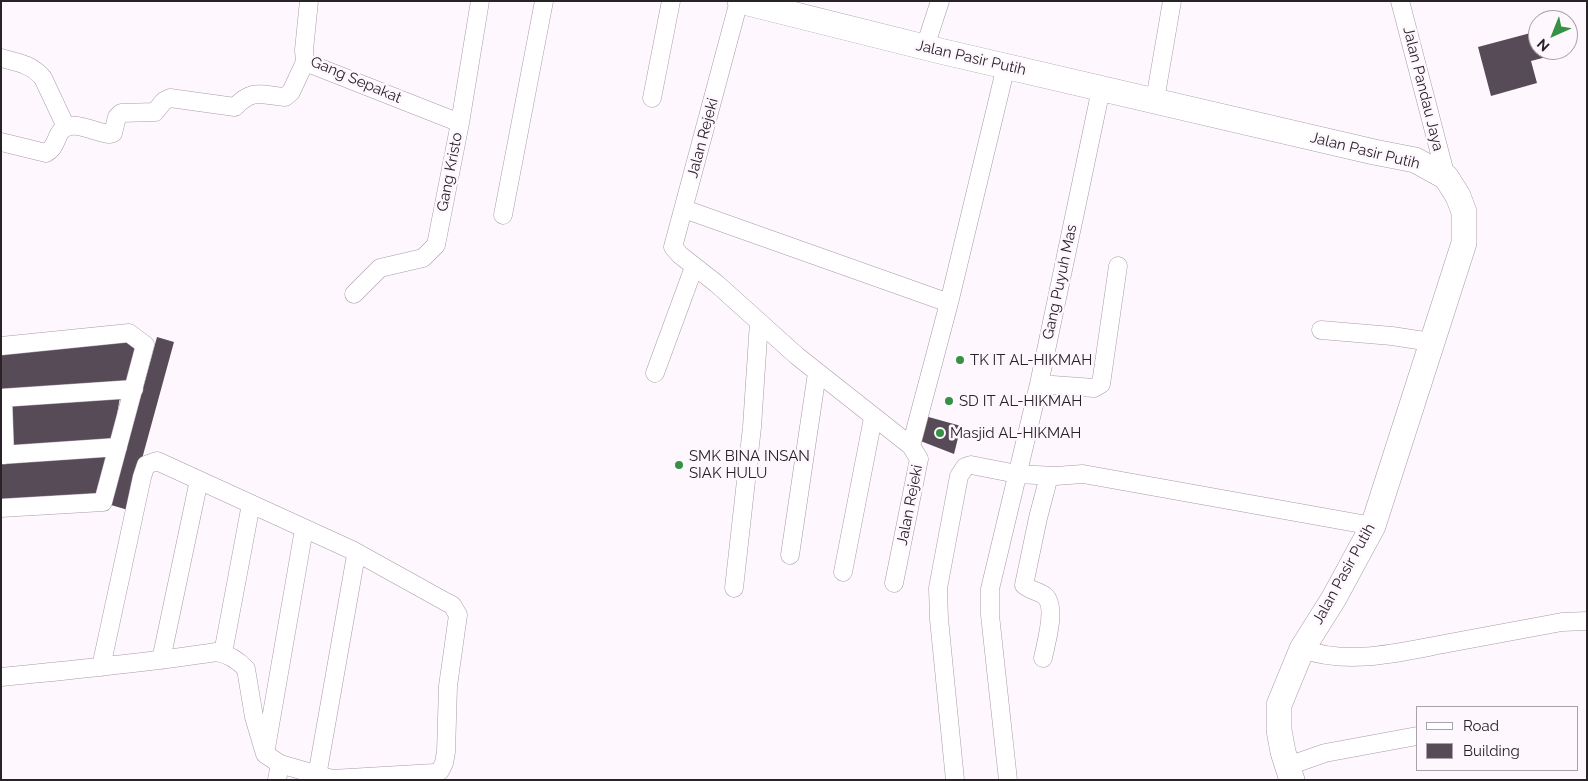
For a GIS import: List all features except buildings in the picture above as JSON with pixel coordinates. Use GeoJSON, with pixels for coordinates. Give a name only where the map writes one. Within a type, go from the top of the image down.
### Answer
{"type":"FeatureCollection","features":[{"type":"Feature","properties":{"kind":"highway","name":"Jalan Pasir Putih"},"geometry":{"type":"LineString","coordinates":[[740,1],[925,48],[1374,152],[1416,160],[1446,177],[1458,196],[1464,212],[1464,243],[1373,526],[1334,598],[1302,649],[1279,705],[1279,730],[1290,773]]}},
{"type":"Feature","properties":{"kind":"street","name":"Gang Sepakat"},"geometry":{"type":"LineString","coordinates":[[308,1],[304,50],[305,62],[460,122]]}},
{"type":"Feature","properties":{"kind":"street","name":"Gang Kristo"},"geometry":{"type":"LineString","coordinates":[[354,294],[380,268],[422,258],[436,245],[460,122],[480,1]]}},
{"type":"Feature","properties":{"kind":"street"},"geometry":{"type":"LineString","coordinates":[[503,214],[544,1]]}},
{"type":"Feature","properties":{"kind":"street"},"geometry":{"type":"LineString","coordinates":[[652,98],[671,1]]}},
{"type":"Feature","properties":{"kind":"street","name":"Jalan Rejeki"},"geometry":{"type":"LineString","coordinates":[[740,1],[673,246],[680,256],[717,284],[817,372],[873,418],[911,446],[919,459],[919,463],[894,583]]}},
{"type":"Feature","properties":{"kind":"street"},"geometry":{"type":"LineString","coordinates":[[925,48],[940,1]]}},
{"type":"Feature","properties":{"kind":"street"},"geometry":{"type":"LineString","coordinates":[[1155,100],[1172,1]]}},
{"type":"Feature","properties":{"kind":"street","name":"Jalan Pandau Jaya"},"geometry":{"type":"LineString","coordinates":[[1400,1],[1446,177]]}},
{"type":"Feature","properties":{"kind":"street"},"geometry":{"type":"LineString","coordinates":[[1,58],[33,67],[38,72],[43,78],[66,127]]}},
{"type":"Feature","properties":{"kind":"street"},"geometry":{"type":"LineString","coordinates":[[1,142],[46,153],[51,151],[58,135],[66,127],[74,125],[110,134],[113,133],[117,117],[121,113],[128,111],[156,112],[164,101],[170,98],[236,107],[252,94],[285,97],[291,92],[305,62]]}},
{"type":"Feature","properties":{"kind":"street"},"geometry":{"type":"LineString","coordinates":[[911,446],[949,303],[1006,66]]}},
{"type":"Feature","properties":{"kind":"street","name":"Gang Puyuh Mas"},"geometry":{"type":"LineString","coordinates":[[1008,780],[990,615],[990,589],[1039,384],[1101,89]]}},
{"type":"Feature","properties":{"kind":"street"},"geometry":{"type":"LineString","coordinates":[[684,209],[949,303]]}},
{"type":"Feature","properties":{"kind":"street"},"geometry":{"type":"LineString","coordinates":[[1039,384],[1094,388],[1101,384],[1118,266]]}},
{"type":"Feature","properties":{"kind":"street"},"geometry":{"type":"LineString","coordinates":[[655,373],[694,267]]}},
{"type":"Feature","properties":{"kind":"street"},"geometry":{"type":"LineString","coordinates":[[734,588],[752,427],[759,322]]}},
{"type":"Feature","properties":{"kind":"street"},"geometry":{"type":"LineString","coordinates":[[1321,330],[1392,336],[1431,342]]}},
{"type":"Feature","properties":{"kind":"street"},"geometry":{"type":"LineString","coordinates":[[1,346],[129,333],[146,345],[104,502],[1,508]]}},
{"type":"Feature","properties":{"kind":"street"},"geometry":{"type":"LineString","coordinates":[[790,555],[817,372]]}},
{"type":"Feature","properties":{"kind":"street"},"geometry":{"type":"LineString","coordinates":[[118,447],[3,455],[2,398],[134,389]]}},
{"type":"Feature","properties":{"kind":"street"},"geometry":{"type":"LineString","coordinates":[[844,572],[873,418]]}},
{"type":"Feature","properties":{"kind":"street"},"geometry":{"type":"LineString","coordinates":[[1,676],[101,667],[216,652],[223,653],[246,669],[254,717],[265,754],[279,772],[327,778],[434,773],[440,771],[446,752],[448,686],[458,615],[452,605],[354,551],[157,461],[146,465],[142,477],[101,667]]}},
{"type":"Feature","properties":{"kind":"street"},"geometry":{"type":"LineString","coordinates":[[955,780],[939,619],[938,588],[959,476],[965,467],[971,464],[1018,474],[1049,476],[1083,474],[1373,526]]}},
{"type":"Feature","properties":{"kind":"street"},"geometry":{"type":"LineString","coordinates":[[1043,658],[1051,609],[1044,595],[1030,590],[1024,585],[1049,476]]}},
{"type":"Feature","properties":{"kind":"street"},"geometry":{"type":"LineString","coordinates":[[161,660],[198,480]]}},
{"type":"Feature","properties":{"kind":"street"},"geometry":{"type":"LineString","coordinates":[[223,653],[251,504]]}},
{"type":"Feature","properties":{"kind":"street"},"geometry":{"type":"LineString","coordinates":[[265,754],[304,528]]}},
{"type":"Feature","properties":{"kind":"street"},"geometry":{"type":"LineString","coordinates":[[327,778],[356,555],[354,551]]}},
{"type":"Feature","properties":{"kind":"street"},"geometry":{"type":"LineString","coordinates":[[1302,649],[1334,657],[1372,657],[1562,622],[1587,621]]}},
{"type":"Feature","properties":{"kind":"street"},"geometry":{"type":"LineString","coordinates":[[1290,773],[1325,753],[1416,736]]}},
{"type":"Feature","properties":{"kind":"place","name":"TK IT AL-HIKMAH"},"geometry":{"type":"Point","coordinates":[960,360]}},
{"type":"Feature","properties":{"kind":"place","name":"SD IT AL-HIKMAH"},"geometry":{"type":"Point","coordinates":[949,401]}},
{"type":"Feature","properties":{"kind":"place","name":"Masjid AL-HIKMAH"},"geometry":{"type":"Point","coordinates":[940,433]}},
{"type":"Feature","properties":{"kind":"place","name":"SMK BINA INSAN SIAK HULU"},"geometry":{"type":"Point","coordinates":[679,465]}}]}
